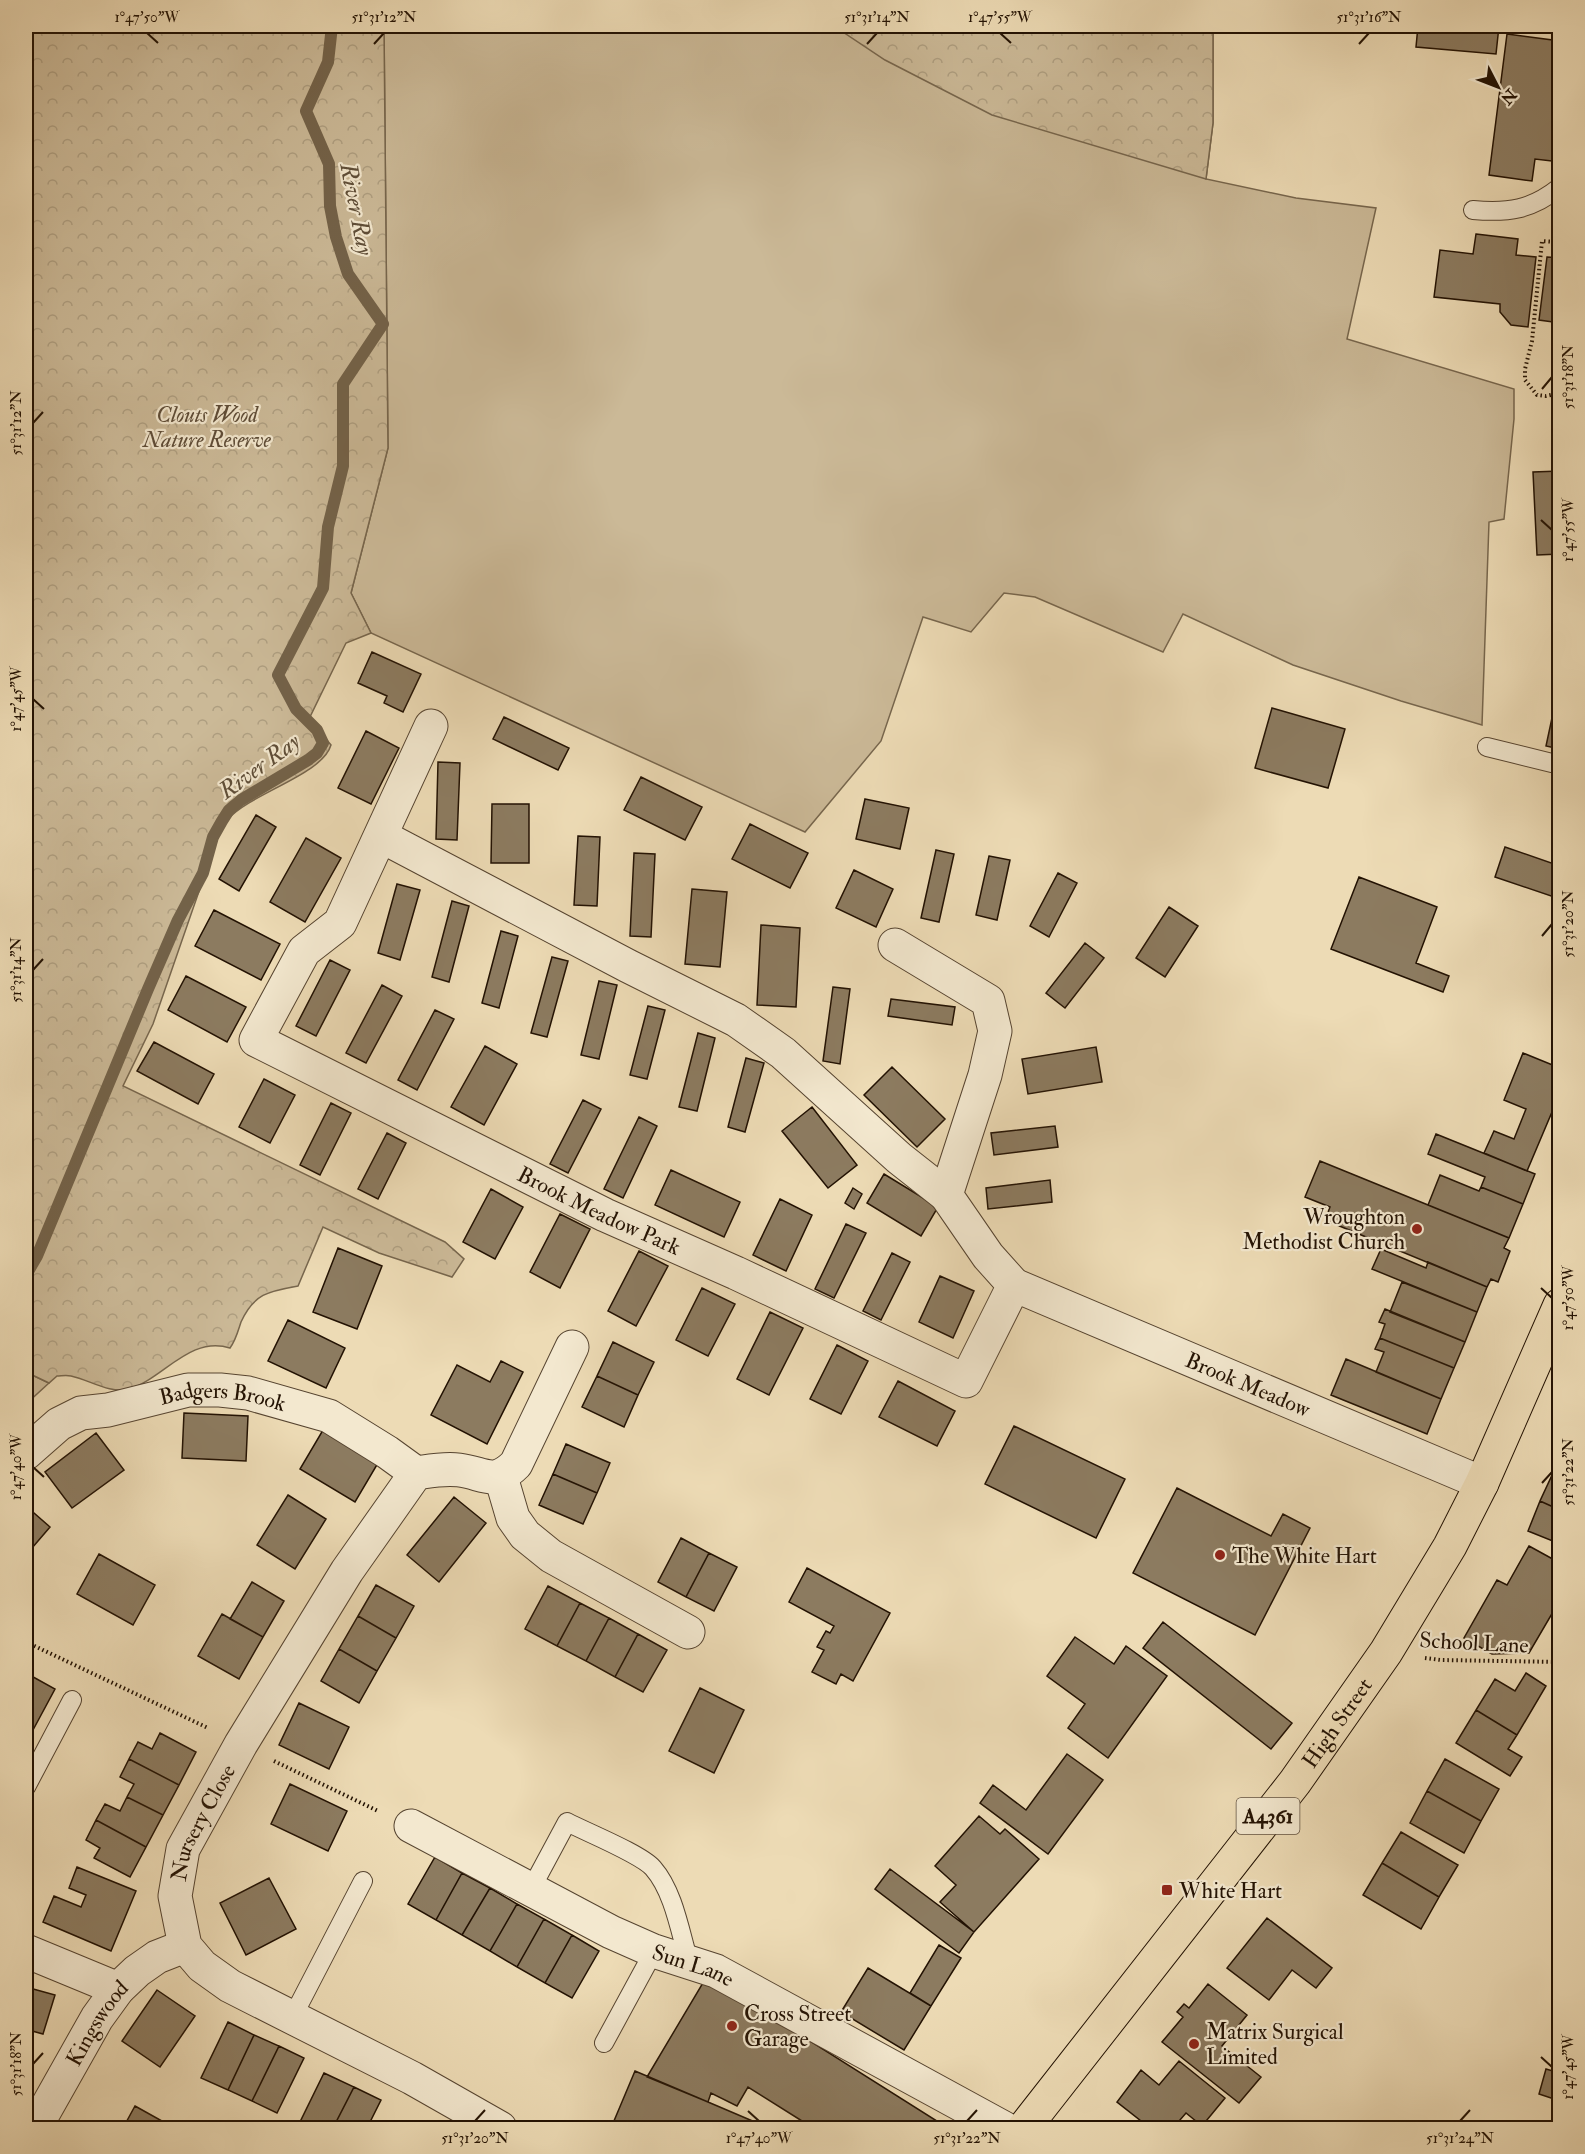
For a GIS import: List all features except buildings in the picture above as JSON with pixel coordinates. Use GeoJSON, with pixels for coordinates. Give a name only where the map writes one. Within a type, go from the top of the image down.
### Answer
{"type":"FeatureCollection","features":[{"type":"Feature","properties":{"kind":"main road","name":"High Street"},"geometry":{"type":"LineString","coordinates":[[1024,2128],[1295,1782],[1386,1652],[1446,1553],[1482,1483],[1560,1305]]}},
{"type":"Feature","properties":{"kind":"street","name":"Brook Meadow Park"},"geometry":{"type":"LineString","coordinates":[[431,726],[340,923],[304,951],[256,1040],[604,1215],[736,1273],[966,1381],[1014,1285]]}},
{"type":"Feature","properties":{"kind":"street"},"geometry":{"type":"LineString","coordinates":[[381,836],[736,1020],[783,1053],[898,1158],[946,1195],[988,1256],[1014,1285]]}},
{"type":"Feature","properties":{"kind":"street"},"geometry":{"type":"LineString","coordinates":[[895,945],[988,1001],[995,1031],[985,1076],[946,1195]]}},
{"type":"Feature","properties":{"kind":"street","name":"Brook Meadow"},"geometry":{"type":"LineString","coordinates":[[1014,1285],[1482,1483]]}},
{"type":"Feature","properties":{"kind":"street"},"geometry":{"type":"LineString","coordinates":[[416,1473],[458,1470],[490,1477],[501,1476],[516,1464],[572,1347]]}},
{"type":"Feature","properties":{"kind":"street","name":"Badgers Brook"},"geometry":{"type":"LineString","coordinates":[[26,1453],[59,1424],[81,1413],[108,1410],[188,1390],[220,1390],[248,1393],[329,1416],[416,1473]]}},
{"type":"Feature","properties":{"kind":"street","name":"Nursery Close"},"geometry":{"type":"LineString","coordinates":[[185,1946],[175,1896],[183,1849],[242,1744],[347,1571],[416,1473]]}},
{"type":"Feature","properties":{"kind":"street"},"geometry":{"type":"LineString","coordinates":[[501,1476],[513,1518],[525,1535],[551,1556],[688,1632]]}},
{"type":"Feature","properties":{"kind":"street","name":"Sun Lane"},"geometry":{"type":"LineString","coordinates":[[411,1826],[611,1932],[654,1951],[716,1971],[1004,2128]]}},
{"type":"Feature","properties":{"kind":"street"},"geometry":{"type":"LineString","coordinates":[[185,1946],[202,1966],[230,1986],[412,2078],[500,2128]]}},
{"type":"Feature","properties":{"kind":"street","name":"Kingswood"},"geometry":{"type":"LineString","coordinates":[[35,2128],[97,2018],[118,1989],[137,1971],[157,1958],[185,1946]]}},
{"type":"Feature","properties":{"kind":"street"},"geometry":{"type":"LineString","coordinates":[[26,1951],[118,1989]]}},
{"type":"Feature","properties":{"kind":"lane"},"geometry":{"type":"LineString","coordinates":[[1473,210],[1498,212],[1530,206],[1560,187]]}},
{"type":"Feature","properties":{"kind":"lane"},"geometry":{"type":"LineString","coordinates":[[1487,747],[1560,765]]}},
{"type":"Feature","properties":{"kind":"lane"},"geometry":{"type":"LineString","coordinates":[[26,1787],[72,1700]]}},
{"type":"Feature","properties":{"kind":"lane"},"geometry":{"type":"LineString","coordinates":[[531,1889],[567,1822],[651,1866],[662,1880],[689,1962]]}},
{"type":"Feature","properties":{"kind":"lane"},"geometry":{"type":"LineString","coordinates":[[292,2019],[363,1881]]}},
{"type":"Feature","properties":{"kind":"lane"},"geometry":{"type":"LineString","coordinates":[[604,2043],[654,1951]]}},
{"type":"Feature","properties":{"kind":"path"},"geometry":{"type":"LineString","coordinates":[[1542,200],[1557,231],[1556,242],[1542,241],[1532,341],[1525,369],[1526,380],[1538,395],[1560,393]]}},
{"type":"Feature","properties":{"kind":"path","name":"School Lane"},"geometry":{"type":"LineString","coordinates":[[1386,1652],[1441,1660],[1560,1662]]}},
{"type":"Feature","properties":{"kind":"green space","name":"Clouts Wood Nature Reserve"},"geometry":{"type":"Polygon","coordinates":[[[26,26],[384,26],[388,448],[351,593],[371,633],[346,643],[309,719],[331,745],[325,756],[301,774],[239,809],[223,825],[153,1024],[123,1086],[445,1242],[464,1259],[452,1277],[379,1253],[323,1227],[298,1286],[271,1292],[257,1299],[246,1312],[230,1348],[216,1346],[189,1353],[154,1377],[122,1390],[114,1390],[69,1376],[57,1376],[49,1383],[26,1372],[26,26]]]}},
{"type":"Feature","properties":{"kind":"green space"},"geometry":{"type":"Polygon","coordinates":[[[384,26],[1213,26],[1213,123],[1206,179],[1296,198],[1376,208],[1347,339],[1514,389],[1514,419],[1504,519],[1489,522],[1482,725],[1293,665],[1183,614],[1163,652],[1035,597],[1004,593],[971,632],[923,617],[881,741],[805,832],[371,633],[351,593],[388,448],[384,26]]]}},
{"type":"Feature","properties":{"kind":"green space"},"geometry":{"type":"Polygon","coordinates":[[[834,26],[1213,26],[1213,123],[1206,179],[992,115],[885,60],[834,26]]]}},
{"type":"Feature","properties":{"kind":"green space"},"geometry":{"type":"Polygon","coordinates":[[[26,1372],[49,1383],[26,1404],[26,1372]]]}},
{"type":"Feature","properties":{"kind":"waterway","name":"River Ray"},"geometry":{"type":"LineString","coordinates":[[26,1275],[37,1256],[178,920],[203,873],[213,837],[229,810],[241,800],[308,760],[317,753],[323,743],[317,730],[296,709],[278,675],[323,588],[328,527],[343,466],[343,384],[383,324],[348,274],[336,237],[330,206],[329,164],[306,111],[328,62],[332,26]]}},
{"type":"Feature","properties":{"kind":"place","name":"Wroughton Methodist Church"},"geometry":{"type":"Point","coordinates":[1417,1229]}},
{"type":"Feature","properties":{"kind":"place","name":"The White Hart"},"geometry":{"type":"Point","coordinates":[1220,1555]}},
{"type":"Feature","properties":{"kind":"place","name":"White Hart"},"geometry":{"type":"Point","coordinates":[1167,1890]}},
{"type":"Feature","properties":{"kind":"place","name":"Cross Street Garage"},"geometry":{"type":"Point","coordinates":[732,2026]}},
{"type":"Feature","properties":{"kind":"place","name":"Matrix Surgical Limited"},"geometry":{"type":"Point","coordinates":[1194,2044]}}]}
